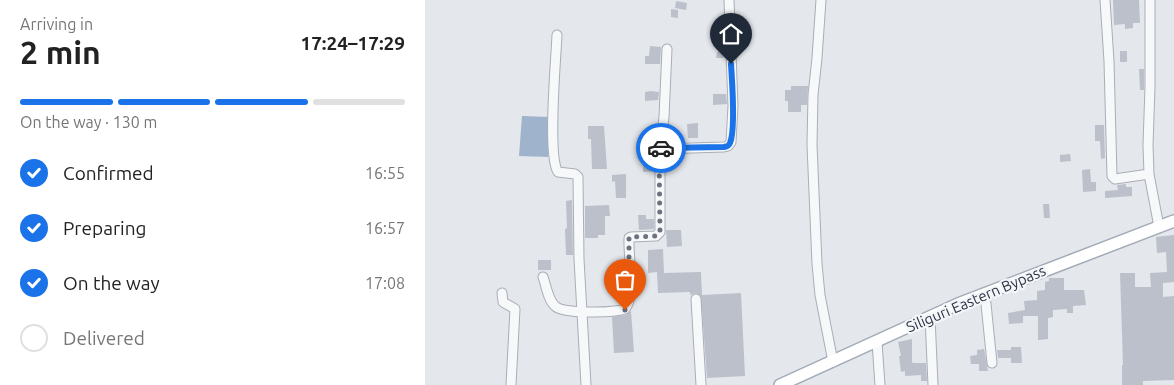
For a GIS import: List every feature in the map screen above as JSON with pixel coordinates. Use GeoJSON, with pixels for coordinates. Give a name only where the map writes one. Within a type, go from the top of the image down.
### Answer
{"type":"FeatureCollection","features":[{"type":"Feature","properties":{"kind":"main road","name":"Siliguri Eastern Bypass"},"geometry":{"type":"LineString","coordinates":[[780,385],[985,294],[1174,221]]}},
{"type":"Feature","properties":{"kind":"street"},"geometry":{"type":"LineString","coordinates":[[660,148],[724,147],[728,146],[731,142],[733,106],[729,0]]}},
{"type":"Feature","properties":{"kind":"street"},"geometry":{"type":"LineString","coordinates":[[821,0],[819,42],[813,95],[812,145],[817,264],[820,295],[833,362]]}},
{"type":"Feature","properties":{"kind":"street"},"geometry":{"type":"LineString","coordinates":[[1105,0],[1109,60],[1111,176],[1115,178],[1149,174]]}},
{"type":"Feature","properties":{"kind":"street"},"geometry":{"type":"LineString","coordinates":[[1150,0],[1150,87],[1147,146],[1149,174],[1159,227]]}},
{"type":"Feature","properties":{"kind":"street"},"geometry":{"type":"LineString","coordinates":[[557,35],[552,133],[553,160],[558,172],[575,174],[578,177],[579,259],[587,385]]}},
{"type":"Feature","properties":{"kind":"street"},"geometry":{"type":"LineString","coordinates":[[543,277],[555,306],[562,310],[583,312],[619,311],[625,310],[628,306],[630,288],[629,238],[656,236],[660,232],[660,148],[664,117],[667,49]]}},
{"type":"Feature","properties":{"kind":"street"},"geometry":{"type":"LineString","coordinates":[[502,293],[503,302],[515,309],[511,385]]}},
{"type":"Feature","properties":{"kind":"street"},"geometry":{"type":"LineString","coordinates":[[985,294],[992,363]]}},
{"type":"Feature","properties":{"kind":"street"},"geometry":{"type":"LineString","coordinates":[[696,299],[701,385]]}},
{"type":"Feature","properties":{"kind":"street"},"geometry":{"type":"LineString","coordinates":[[930,317],[933,385]]}},
{"type":"Feature","properties":{"kind":"street"},"geometry":{"type":"LineString","coordinates":[[877,342],[880,385]]}},
{"type":"Feature","properties":{"kind":"water"},"geometry":{"type":"Polygon","coordinates":[[[522,116],[549,117],[548,157],[519,156],[522,116]]]}},
{"type":"Feature","properties":{"kind":"building"},"geometry":{"type":"Polygon","coordinates":[[[1113,0],[1139,0],[1140,23],[1133,23],[1133,28],[1125,29],[1125,24],[1114,25],[1113,0]]]}},
{"type":"Feature","properties":{"kind":"building"},"geometry":{"type":"Polygon","coordinates":[[[676,1],[687,3],[686,10],[675,8],[676,1]]]}},
{"type":"Feature","properties":{"kind":"building"},"geometry":{"type":"Polygon","coordinates":[[[671,9],[678,10],[678,18],[671,17],[671,9]]]}},
{"type":"Feature","properties":{"kind":"building"},"geometry":{"type":"Polygon","coordinates":[[[721,32],[724,32],[725,58],[716,58],[718,48],[721,48],[721,32]]]}},
{"type":"Feature","properties":{"kind":"building"},"geometry":{"type":"Polygon","coordinates":[[[650,46],[661,47],[660,64],[645,64],[645,56],[649,56],[650,46]]]}},
{"type":"Feature","properties":{"kind":"building"},"geometry":{"type":"Polygon","coordinates":[[[1120,51],[1127,51],[1127,62],[1120,62],[1120,51]]]}},
{"type":"Feature","properties":{"kind":"building"},"geometry":{"type":"Polygon","coordinates":[[[1139,69],[1144,69],[1144,90],[1140,90],[1139,69]]]}},
{"type":"Feature","properties":{"kind":"building"},"geometry":{"type":"Polygon","coordinates":[[[791,86],[808,86],[807,105],[801,105],[801,112],[788,112],[785,90],[791,90],[791,86]]]}},
{"type":"Feature","properties":{"kind":"building"},"geometry":{"type":"Polygon","coordinates":[[[645,92],[659,92],[658,100],[645,101],[645,92]]]}},
{"type":"Feature","properties":{"kind":"building"},"geometry":{"type":"Polygon","coordinates":[[[713,94],[726,94],[727,104],[713,105],[713,94]]]}},
{"type":"Feature","properties":{"kind":"building"},"geometry":{"type":"Polygon","coordinates":[[[698,123],[698,138],[688,138],[687,124],[698,123]]]}},
{"type":"Feature","properties":{"kind":"building"},"geometry":{"type":"Polygon","coordinates":[[[1095,125],[1104,125],[1105,158],[1101,159],[1100,141],[1095,141],[1095,125]]]}},
{"type":"Feature","properties":{"kind":"building"},"geometry":{"type":"Polygon","coordinates":[[[588,126],[604,126],[607,169],[592,169],[591,139],[588,139],[588,126]]]}},
{"type":"Feature","properties":{"kind":"building"},"geometry":{"type":"Polygon","coordinates":[[[653,127],[656,127],[654,150],[652,150],[654,171],[643,172],[644,144],[642,144],[642,135],[653,135],[653,127]]]}},
{"type":"Feature","properties":{"kind":"building"},"geometry":{"type":"Polygon","coordinates":[[[1070,154],[1071,161],[1060,162],[1060,155],[1070,154]]]}},
{"type":"Feature","properties":{"kind":"building"},"geometry":{"type":"Polygon","coordinates":[[[1090,169],[1091,182],[1096,182],[1096,191],[1083,192],[1082,170],[1090,169]]]}},
{"type":"Feature","properties":{"kind":"building"},"geometry":{"type":"Polygon","coordinates":[[[626,174],[626,198],[616,198],[615,181],[612,182],[612,175],[626,174]]]}},
{"type":"Feature","properties":{"kind":"building"},"geometry":{"type":"Polygon","coordinates":[[[1126,184],[1126,187],[1132,187],[1132,196],[1105,198],[1105,191],[1118,190],[1117,185],[1126,184]]]}},
{"type":"Feature","properties":{"kind":"building"},"geometry":{"type":"Polygon","coordinates":[[[572,200],[573,255],[566,255],[566,201],[572,200]]]}},
{"type":"Feature","properties":{"kind":"building"},"geometry":{"type":"Polygon","coordinates":[[[1043,204],[1049,204],[1050,218],[1044,218],[1043,204]]]}},
{"type":"Feature","properties":{"kind":"building"},"geometry":{"type":"Polygon","coordinates":[[[609,205],[610,216],[605,216],[605,235],[598,235],[598,238],[585,238],[585,206],[609,205]]]}},
{"type":"Feature","properties":{"kind":"building"},"geometry":{"type":"Polygon","coordinates":[[[638,215],[646,215],[646,219],[654,219],[654,229],[639,230],[638,215]]]}},
{"type":"Feature","properties":{"kind":"building"},"geometry":{"type":"Polygon","coordinates":[[[666,230],[681,230],[682,246],[667,247],[666,230]]]}},
{"type":"Feature","properties":{"kind":"building"},"geometry":{"type":"Polygon","coordinates":[[[1174,235],[1174,282],[1163,283],[1163,297],[1174,296],[1174,380],[1143,381],[1143,385],[1122,385],[1120,273],[1135,273],[1135,287],[1151,287],[1150,273],[1167,272],[1166,252],[1157,253],[1156,237],[1174,235]]]}},
{"type":"Feature","properties":{"kind":"building"},"geometry":{"type":"Polygon","coordinates":[[[663,249],[664,273],[701,272],[702,295],[741,293],[745,376],[707,378],[701,296],[696,293],[690,295],[690,292],[658,293],[657,272],[648,273],[648,250],[663,249]]]}},
{"type":"Feature","properties":{"kind":"building"},"geometry":{"type":"Polygon","coordinates":[[[538,260],[551,260],[551,270],[538,270],[538,260]]]}},
{"type":"Feature","properties":{"kind":"building"},"geometry":{"type":"Polygon","coordinates":[[[1049,278],[1064,278],[1064,290],[1084,290],[1086,305],[1073,306],[1073,313],[1067,313],[1067,309],[1053,310],[1053,317],[1048,318],[1048,339],[1038,340],[1038,316],[1023,316],[1023,323],[1009,324],[1008,313],[1025,310],[1024,301],[1037,300],[1037,291],[1045,290],[1045,282],[1049,281],[1049,278]]]}},
{"type":"Feature","properties":{"kind":"building"},"geometry":{"type":"Polygon","coordinates":[[[631,311],[634,352],[614,353],[612,317],[626,315],[631,311]]]}},
{"type":"Feature","properties":{"kind":"building"},"geometry":{"type":"Polygon","coordinates":[[[912,339],[912,362],[926,363],[927,381],[921,381],[921,375],[905,376],[905,371],[901,372],[899,356],[901,356],[898,342],[912,339]]]}},
{"type":"Feature","properties":{"kind":"building"},"geometry":{"type":"Polygon","coordinates":[[[1011,347],[1021,347],[1022,363],[1011,363],[1011,358],[998,358],[997,350],[1011,350],[1011,347]]]}},
{"type":"Feature","properties":{"kind":"building"},"geometry":{"type":"Polygon","coordinates":[[[984,349],[988,371],[979,371],[979,364],[971,364],[970,356],[977,355],[977,350],[984,349]]]}},
{"type":"Feature","properties":{"kind":"way so far"},"geometry":{"type":"LineString","coordinates":[[625,310],[629,300],[629,238],[656,236],[660,232],[659,151],[661,148]]}},
{"type":"Feature","properties":{"kind":"route"},"geometry":{"type":"LineString","coordinates":[[661,148],[728,146],[731,142],[733,121],[731,64]]}}]}
